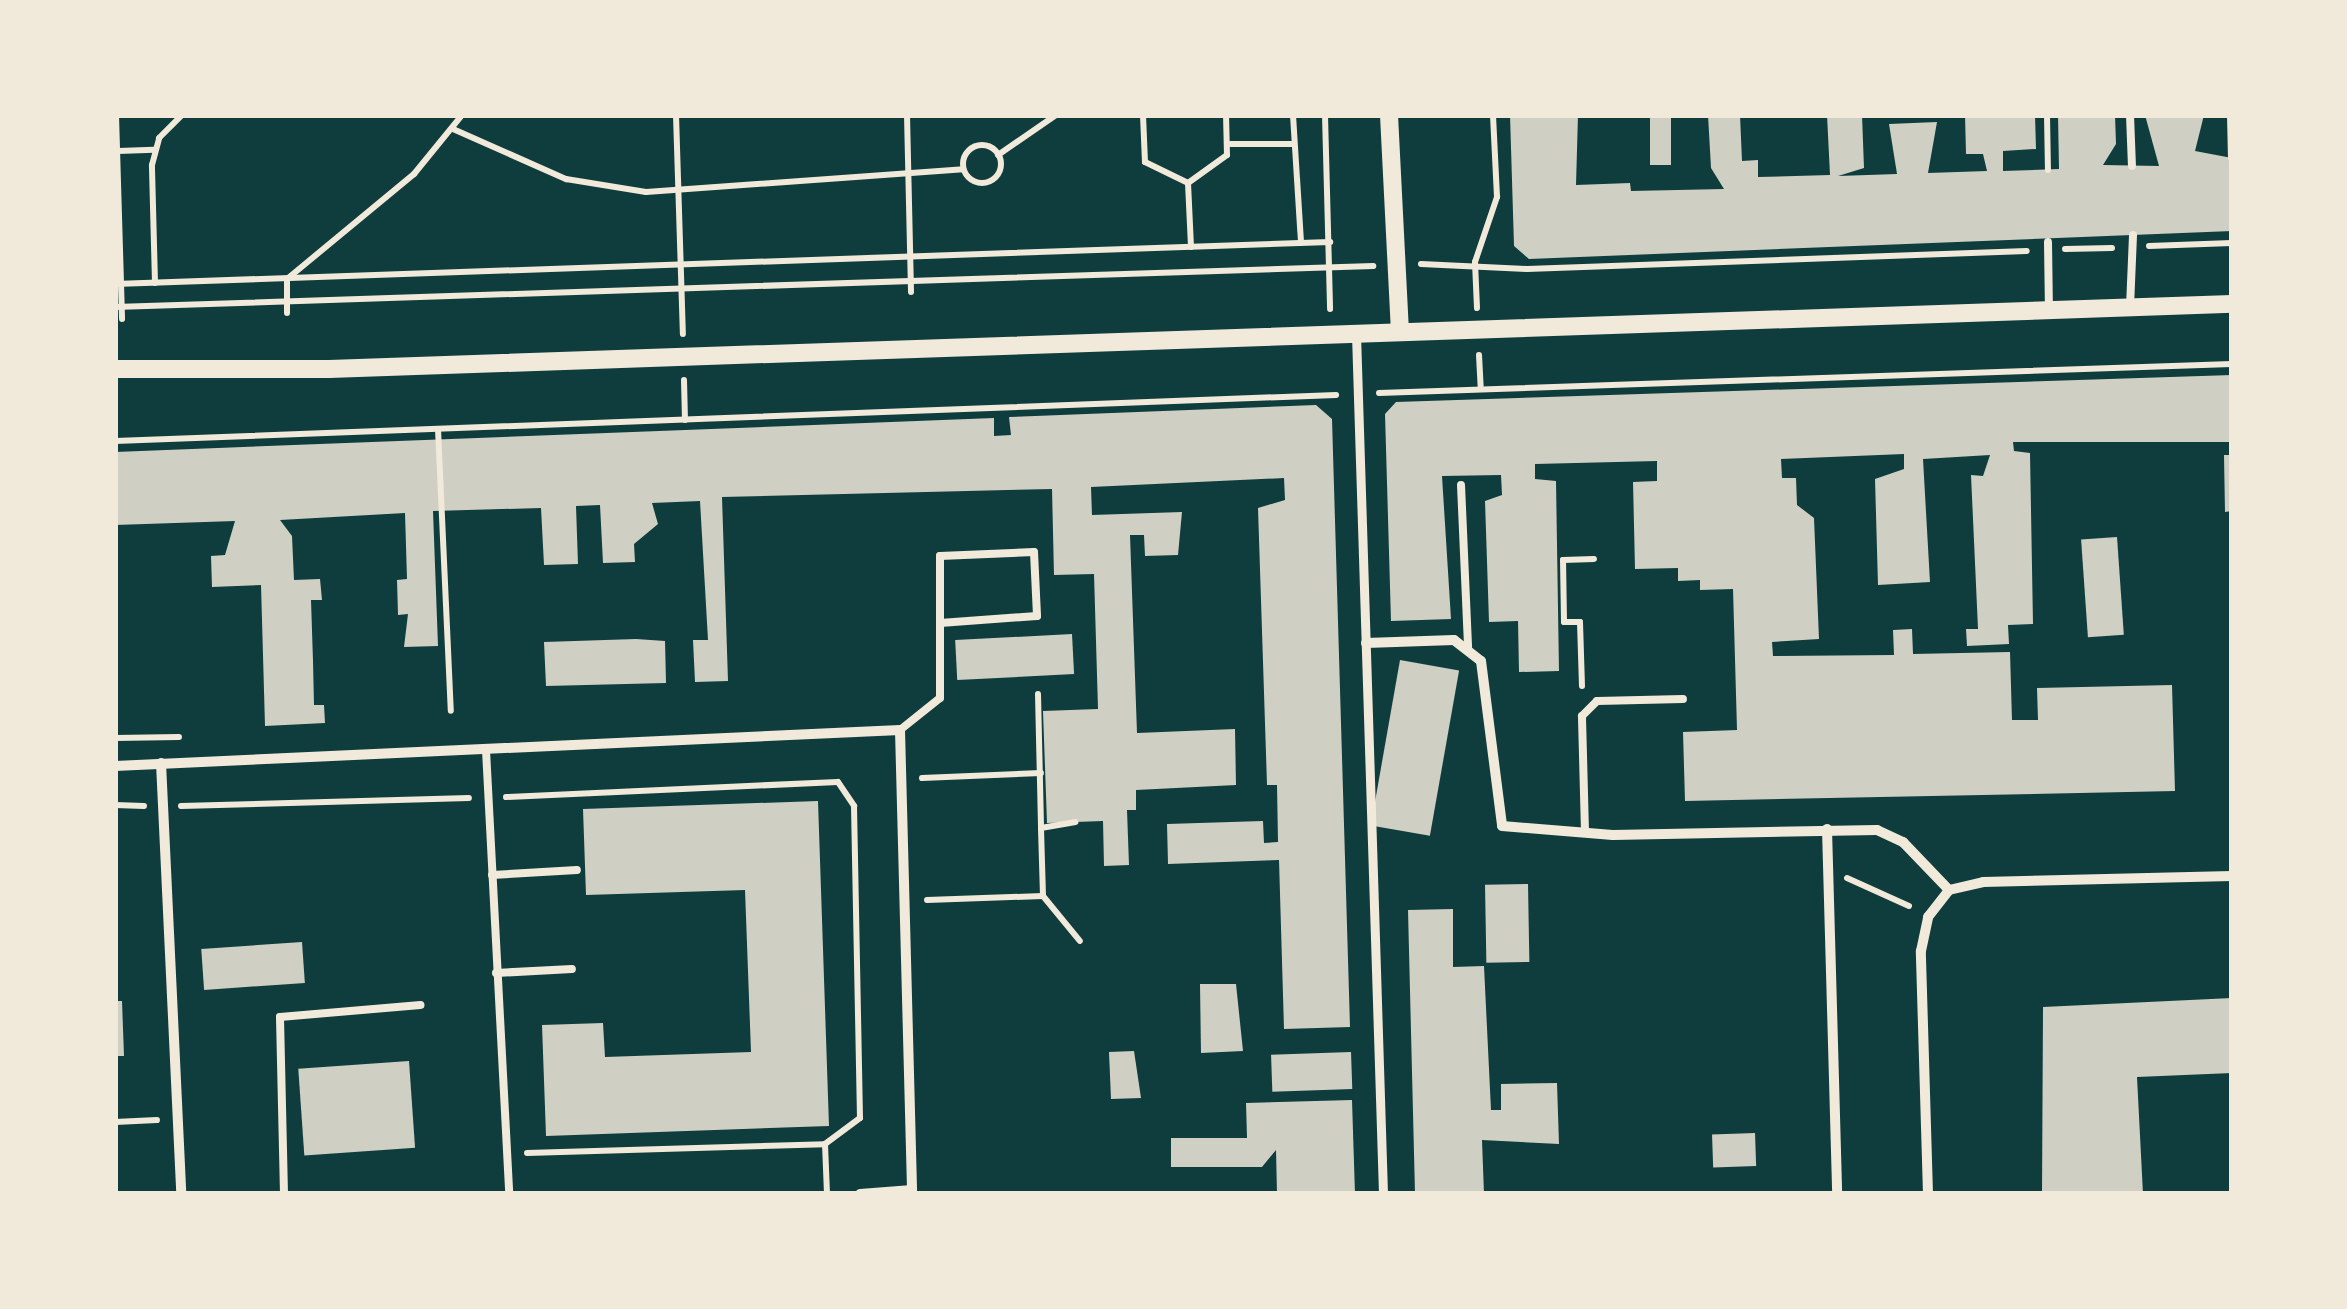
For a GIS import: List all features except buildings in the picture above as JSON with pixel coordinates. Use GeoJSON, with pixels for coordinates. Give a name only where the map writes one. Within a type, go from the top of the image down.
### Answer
{"type":"FeatureCollection","features":[{"type":"Feature","properties":{"kind":"street"},"geometry":{"type":"LineString","coordinates":[[1389,115],[1400,332]]}},
{"type":"Feature","properties":{"kind":"street"},"geometry":{"type":"LineString","coordinates":[[115,369],[1356,334],[2232,304]]}},
{"type":"Feature","properties":{"kind":"street"},"geometry":{"type":"LineString","coordinates":[[1356,334],[1383,1194]]}},
{"type":"Feature","properties":{"kind":"street"},"geometry":{"type":"LineString","coordinates":[[1366,642],[1468,647],[1492,697],[1502,826],[1613,835],[1827,829],[1891,834],[1949,890]]}},
{"type":"Feature","properties":{"kind":"street"},"geometry":{"type":"LineString","coordinates":[[115,766],[900,730],[912,1190],[860,1194]]}},
{"type":"Feature","properties":{"kind":"street"},"geometry":{"type":"LineString","coordinates":[[161,763],[181,1194]]}},
{"type":"Feature","properties":{"kind":"street"},"geometry":{"type":"LineString","coordinates":[[1827,829],[1837,1194]]}},
{"type":"Feature","properties":{"kind":"street"},"geometry":{"type":"LineString","coordinates":[[1928,1194],[1921,950],[1928,917],[1949,890],[1983,882],[2232,876]]}},
{"type":"Feature","properties":{"kind":"lane"},"geometry":{"type":"LineString","coordinates":[[2130,115],[2132,166]]}},
{"type":"Feature","properties":{"kind":"lane"},"geometry":{"type":"LineString","coordinates":[[2231,115],[2232,158]]}},
{"type":"Feature","properties":{"kind":"lane"},"geometry":{"type":"LineString","coordinates":[[2130,307],[2133,235]]}},
{"type":"Feature","properties":{"kind":"lane"},"geometry":{"type":"LineString","coordinates":[[2048,246],[2049,310]]}},
{"type":"Feature","properties":{"kind":"lane"},"geometry":{"type":"LineString","coordinates":[[1461,485],[1468,647]]}},
{"type":"Feature","properties":{"kind":"lane"},"geometry":{"type":"LineString","coordinates":[[900,730],[940,698],[940,622],[940,556],[1034,552],[1037,616],[940,622]]}},
{"type":"Feature","properties":{"kind":"lane"},"geometry":{"type":"LineString","coordinates":[[1585,832],[1582,716],[1597,701],[1683,699]]}},
{"type":"Feature","properties":{"kind":"lane"},"geometry":{"type":"LineString","coordinates":[[486,750],[509,1194]]}},
{"type":"Feature","properties":{"kind":"lane"},"geometry":{"type":"LineString","coordinates":[[492,876],[577,870]]}},
{"type":"Feature","properties":{"kind":"lane"},"geometry":{"type":"LineString","coordinates":[[496,973],[572,969]]}},
{"type":"Feature","properties":{"kind":"lane"},"geometry":{"type":"LineString","coordinates":[[284,1194],[280,1017],[420,1005]]}},
{"type":"Feature","properties":{"kind":"path"},"geometry":{"type":"LineString","coordinates":[[116,115],[118,307],[122,319]]}},
{"type":"Feature","properties":{"kind":"path"},"geometry":{"type":"LineString","coordinates":[[164,115],[164,130]]}},
{"type":"Feature","properties":{"kind":"path"},"geometry":{"type":"LineString","coordinates":[[155,284],[154,150],[164,130],[182,115]]}},
{"type":"Feature","properties":{"kind":"path"},"geometry":{"type":"LineString","coordinates":[[287,279],[394,192],[453,130],[462,115]]}},
{"type":"Feature","properties":{"kind":"path"},"geometry":{"type":"LineString","coordinates":[[676,115],[683,337]]}},
{"type":"Feature","properties":{"kind":"path"},"geometry":{"type":"LineString","coordinates":[[906,115],[911,292]]}},
{"type":"Feature","properties":{"kind":"path"},"geometry":{"type":"LineString","coordinates":[[453,130],[566,179],[678,191],[908,180],[964,169],[989,181],[998,154],[1056,115]]}},
{"type":"Feature","properties":{"kind":"path"},"geometry":{"type":"LineString","coordinates":[[1143,115],[1145,162],[1188,183]]}},
{"type":"Feature","properties":{"kind":"path"},"geometry":{"type":"LineString","coordinates":[[1188,183],[1220,166],[1230,144],[1226,115]]}},
{"type":"Feature","properties":{"kind":"path"},"geometry":{"type":"LineString","coordinates":[[1292,115],[1301,243]]}},
{"type":"Feature","properties":{"kind":"path"},"geometry":{"type":"LineString","coordinates":[[118,307],[1329,267],[1325,115]]}},
{"type":"Feature","properties":{"kind":"path"},"geometry":{"type":"LineString","coordinates":[[1494,115],[1497,198],[1475,262],[1527,269],[2048,246],[2232,243]]}},
{"type":"Feature","properties":{"kind":"path"},"geometry":{"type":"LineString","coordinates":[[2048,115],[2048,170]]}},
{"type":"Feature","properties":{"kind":"path"},"geometry":{"type":"LineString","coordinates":[[1230,144],[1294,144]]}},
{"type":"Feature","properties":{"kind":"path"},"geometry":{"type":"LineString","coordinates":[[964,169],[972,148],[998,154]]}},
{"type":"Feature","properties":{"kind":"path"},"geometry":{"type":"LineString","coordinates":[[118,151],[154,150]]}},
{"type":"Feature","properties":{"kind":"path"},"geometry":{"type":"LineString","coordinates":[[1188,183],[1191,247]]}},
{"type":"Feature","properties":{"kind":"path"},"geometry":{"type":"LineString","coordinates":[[118,284],[1330,242]]}},
{"type":"Feature","properties":{"kind":"path"},"geometry":{"type":"LineString","coordinates":[[287,279],[288,312]]}},
{"type":"Feature","properties":{"kind":"path"},"geometry":{"type":"LineString","coordinates":[[115,441],[2232,364]]}},
{"type":"Feature","properties":{"kind":"path"},"geometry":{"type":"LineString","coordinates":[[684,378],[684,420]]}},
{"type":"Feature","properties":{"kind":"path"},"geometry":{"type":"LineString","coordinates":[[438,429],[450,711]]}},
{"type":"Feature","properties":{"kind":"path"},"geometry":{"type":"LineString","coordinates":[[1582,716],[1580,622],[1564,622],[1562,560],[1594,560]]}},
{"type":"Feature","properties":{"kind":"path"},"geometry":{"type":"LineString","coordinates":[[1038,694],[1043,896],[1080,941]]}},
{"type":"Feature","properties":{"kind":"path"},"geometry":{"type":"LineString","coordinates":[[115,738],[189,737]]}},
{"type":"Feature","properties":{"kind":"path"},"geometry":{"type":"LineString","coordinates":[[901,779],[1041,774]]}},
{"type":"Feature","properties":{"kind":"path"},"geometry":{"type":"LineString","coordinates":[[115,805],[488,798],[838,782],[854,806],[860,1118],[826,1144],[505,1153]]}},
{"type":"Feature","properties":{"kind":"path"},"geometry":{"type":"LineString","coordinates":[[1041,828],[1075,822]]}},
{"type":"Feature","properties":{"kind":"path"},"geometry":{"type":"LineString","coordinates":[[1842,876],[1910,907]]}},
{"type":"Feature","properties":{"kind":"path"},"geometry":{"type":"LineString","coordinates":[[927,900],[1043,896]]}},
{"type":"Feature","properties":{"kind":"path"},"geometry":{"type":"LineString","coordinates":[[115,1122],[178,1119]]}},
{"type":"Feature","properties":{"kind":"path"},"geometry":{"type":"LineString","coordinates":[[826,1144],[828,1194]]}}]}
